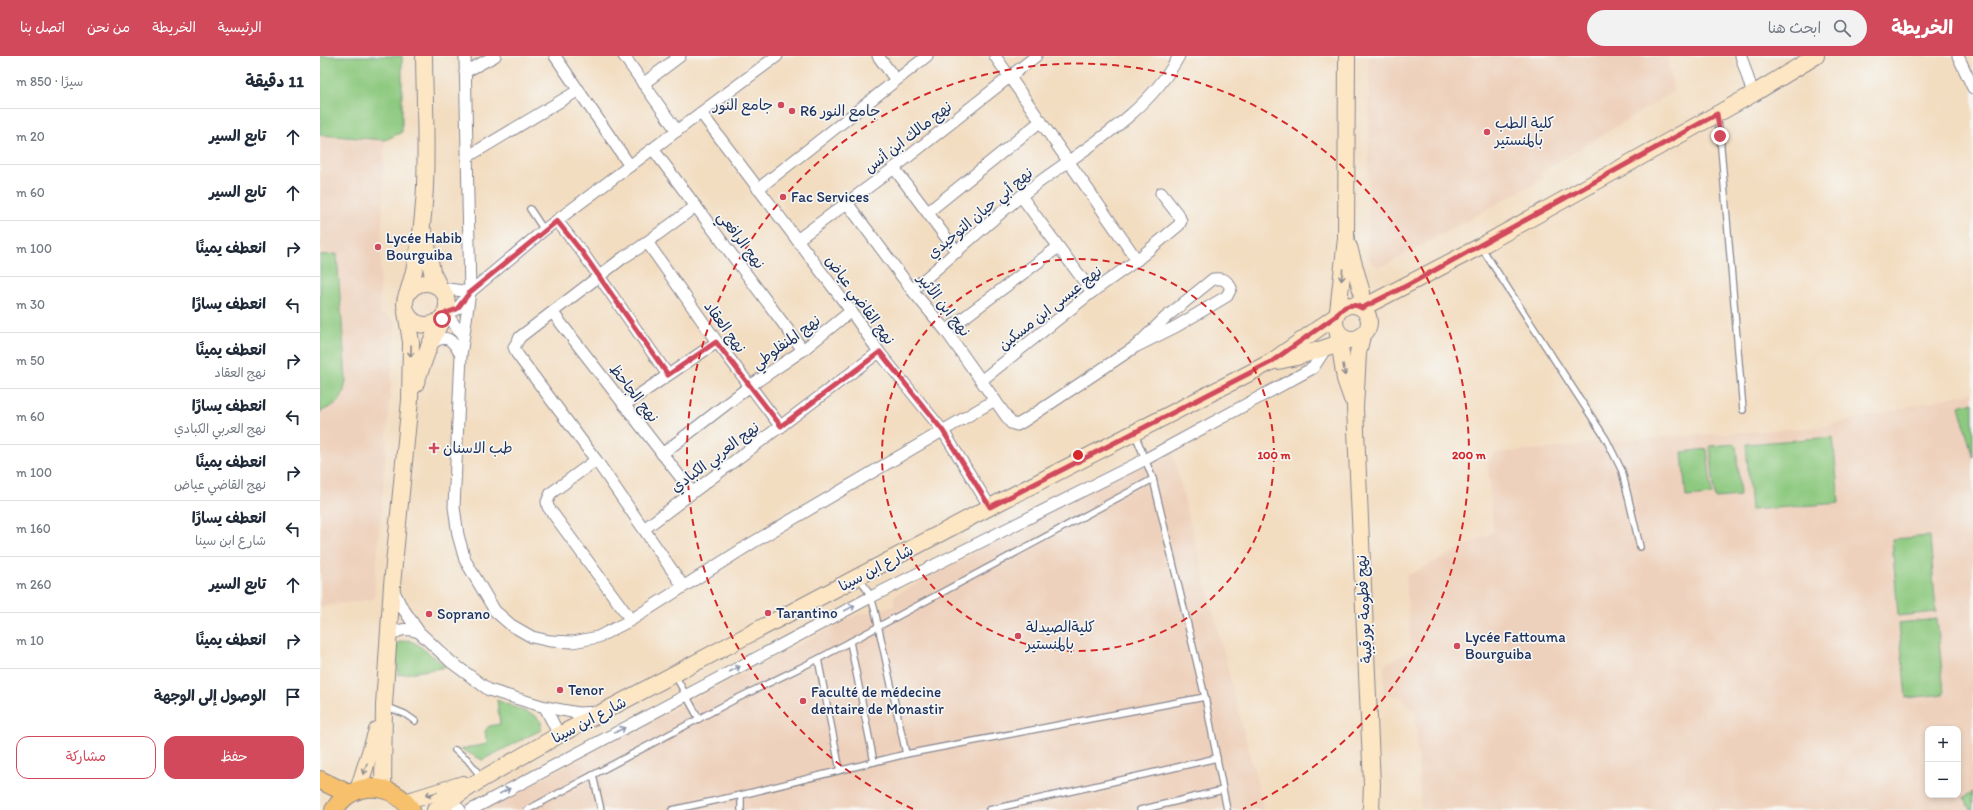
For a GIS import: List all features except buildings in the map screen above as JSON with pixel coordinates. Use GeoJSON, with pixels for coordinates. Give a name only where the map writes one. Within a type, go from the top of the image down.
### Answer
{"type":"FeatureCollection","features":[{"type":"Feature","properties":{"kind":"main road"},"geometry":{"type":"LineString","coordinates":[[410,400],[430,344],[444,316],[447,300],[432,272],[424,223],[424,56]]}},
{"type":"Feature","properties":{"kind":"main road"},"geometry":{"type":"LineString","coordinates":[[1347,56],[1346,238],[1336,327],[1348,337]]}},
{"type":"Feature","properties":{"kind":"main road"},"geometry":{"type":"LineString","coordinates":[[1361,307],[1408,285],[1481,246],[1753,94],[1816,56]]}},
{"type":"Feature","properties":{"kind":"main road"},"geometry":{"type":"LineString","coordinates":[[383,788],[384,705],[392,585],[410,400],[411,342],[404,306],[414,273],[424,223]]}},
{"type":"Feature","properties":{"kind":"main road"},"geometry":{"type":"LineString","coordinates":[[1346,238],[1362,293],[1361,307]]}},
{"type":"Feature","properties":{"kind":"main road"},"geometry":{"type":"LineString","coordinates":[[408,292],[419,284],[425,282],[440,287]]}},
{"type":"Feature","properties":{"kind":"main road"},"geometry":{"type":"LineString","coordinates":[[1271,362],[1348,337],[1408,285]]}},
{"type":"Feature","properties":{"kind":"main road"},"geometry":{"type":"LineString","coordinates":[[1271,362],[1351,305],[1361,307],[1367,312],[1348,337]]}},
{"type":"Feature","properties":{"kind":"main road"},"geometry":{"type":"LineString","coordinates":[[406,312],[415,323],[422,325],[436,323],[444,316]]}},
{"type":"Feature","properties":{"kind":"main road","name":"نهج فطومة بورقيبة"},"geometry":{"type":"LineString","coordinates":[[1348,337],[1345,379],[1355,408]]}},
{"type":"Feature","properties":{"kind":"main road","name":"نهج فطومة بورقيبة"},"geometry":{"type":"LineString","coordinates":[[1348,337],[1358,353],[1355,408],[1372,778],[1372,810]]}},
{"type":"Feature","properties":{"kind":"main road","name":"شارع ابن سينا"},"geometry":{"type":"LineString","coordinates":[[408,806],[482,779],[559,735],[674,674],[990,507],[1271,362]]}},
{"type":"Feature","properties":{"kind":"main road"},"geometry":{"type":"LineString","coordinates":[[334,810],[353,792],[370,757],[384,705]]}},
{"type":"Feature","properties":{"kind":"main road","name":"شارع ابن سينا"},"geometry":{"type":"LineString","coordinates":[[435,810],[454,805],[482,779]]}},
{"type":"Feature","properties":{"kind":"main road"},"geometry":{"type":"LineString","coordinates":[[320,780],[353,792],[370,787],[383,788],[395,793],[408,806]]}},
{"type":"Feature","properties":{"kind":"street"},"geometry":{"type":"LineString","coordinates":[[465,56],[464,72],[470,292],[461,355],[454,507],[458,535],[465,560],[495,611],[511,625],[532,637],[550,641],[573,642],[598,637],[631,620],[752,543],[995,400]]}},
{"type":"Feature","properties":{"kind":"street"},"geometry":{"type":"LineString","coordinates":[[464,72],[496,56]]}},
{"type":"Feature","properties":{"kind":"street"},"geometry":{"type":"LineString","coordinates":[[555,56],[630,166]]}},
{"type":"Feature","properties":{"kind":"street"},"geometry":{"type":"LineString","coordinates":[[624,56],[678,130]]}},
{"type":"Feature","properties":{"kind":"street"},"geometry":{"type":"LineString","coordinates":[[643,84],[680,56]]}},
{"type":"Feature","properties":{"kind":"street"},"geometry":{"type":"LineString","coordinates":[[878,56],[896,80]]}},
{"type":"Feature","properties":{"kind":"street"},"geometry":{"type":"LineString","coordinates":[[758,189],[927,56]]}},
{"type":"Feature","properties":{"kind":"street"},"geometry":{"type":"LineString","coordinates":[[995,56],[1137,260]]}},
{"type":"Feature","properties":{"kind":"street","name":"نهج مالك ابن أنس"},"geometry":{"type":"LineString","coordinates":[[797,240],[894,168],[1036,56]]}},
{"type":"Feature","properties":{"kind":"street"},"geometry":{"type":"LineString","coordinates":[[1741,56],[1753,94]]}},
{"type":"Feature","properties":{"kind":"street"},"geometry":{"type":"LineString","coordinates":[[1958,56],[1973,88]]}},
{"type":"Feature","properties":{"kind":"street"},"geometry":{"type":"LineString","coordinates":[[463,337],[444,316],[457,309],[470,292],[544,230],[774,57]]}},
{"type":"Feature","properties":{"kind":"street","name":"نهج أبي حيان التوحيدي"},"geometry":{"type":"LineString","coordinates":[[912,290],[1021,196],[1068,160],[1129,117],[1152,94],[1175,58]]}},
{"type":"Feature","properties":{"kind":"street"},"geometry":{"type":"LineString","coordinates":[[467,157],[579,90]]}},
{"type":"Feature","properties":{"kind":"street","name":"نهج القاضي عياض"},"geometry":{"type":"LineString","coordinates":[[701,113],[880,352],[943,431],[990,507]]}},
{"type":"Feature","properties":{"kind":"street"},"geometry":{"type":"LineString","coordinates":[[928,212],[1041,121]]}},
{"type":"Feature","properties":{"kind":"street","name":"نهج الرافعي"},"geometry":{"type":"LineString","coordinates":[[653,148],[803,350]]}},
{"type":"Feature","properties":{"kind":"street"},"geometry":{"type":"LineString","coordinates":[[894,168],[957,252]]}},
{"type":"Feature","properties":{"kind":"street","name":"نهج عيسى ابن مسكين"},"geometry":{"type":"LineString","coordinates":[[982,380],[1092,292],[1137,260],[1179,225],[1181,221],[1161,192]]}},
{"type":"Feature","properties":{"kind":"street"},"geometry":{"type":"LineString","coordinates":[[1021,196],[1057,248],[1092,292]]}},
{"type":"Feature","properties":{"kind":"street","name":"نهج ابن الأثير"},"geometry":{"type":"LineString","coordinates":[[847,203],[912,290],[946,331],[1011,423],[1017,425],[1135,347]]}},
{"type":"Feature","properties":{"kind":"street"},"geometry":{"type":"LineString","coordinates":[[683,586],[596,460],[516,354],[515,343],[624,257],[696,206]]}},
{"type":"Feature","properties":{"kind":"street"},"geometry":{"type":"LineString","coordinates":[[557,221],[599,277],[668,375]]}},
{"type":"Feature","properties":{"kind":"street","name":"نهج العقاد"},"geometry":{"type":"LineString","coordinates":[[647,242],[716,342],[781,426]]}},
{"type":"Feature","properties":{"kind":"street"},"geometry":{"type":"LineString","coordinates":[[946,331],[1057,248]]}},
{"type":"Feature","properties":{"kind":"street"},"geometry":{"type":"LineString","coordinates":[[1222,278],[1227,280],[1231,288],[1227,296],[1177,326],[1135,347],[1165,318],[1213,279],[1222,278]]}},
{"type":"Feature","properties":{"kind":"street"},"geometry":{"type":"LineString","coordinates":[[440,287],[470,292]]}},
{"type":"Feature","properties":{"kind":"street","name":"نهج المنفلوطي"},"geometry":{"type":"LineString","coordinates":[[662,454],[750,386],[803,350],[851,312]]}},
{"type":"Feature","properties":{"kind":"street","name":"نهج الجاحظ"},"geometry":{"type":"LineString","coordinates":[[553,313],[692,492]]}},
{"type":"Feature","properties":{"kind":"street"},"geometry":{"type":"LineString","coordinates":[[472,810],[871,597],[1146,459],[1313,368],[1348,337]]}},
{"type":"Feature","properties":{"kind":"street"},"geometry":{"type":"LineString","coordinates":[[430,344],[438,338],[447,338],[454,343],[461,355]]}},
{"type":"Feature","properties":{"kind":"street"},"geometry":{"type":"LineString","coordinates":[[624,405],[716,342]]}},
{"type":"Feature","properties":{"kind":"street","name":"نهج العربي الكبادي"},"geometry":{"type":"LineString","coordinates":[[644,529],[880,352]]}},
{"type":"Feature","properties":{"kind":"street"},"geometry":{"type":"LineString","coordinates":[[596,460],[551,494],[547,502],[548,507],[631,620]]}},
{"type":"Feature","properties":{"kind":"street"},"geometry":{"type":"LineString","coordinates":[[392,585],[400,604],[419,632],[451,662],[488,690],[545,707],[578,713],[604,712]]}},
{"type":"Feature","properties":{"kind":"street"},"geometry":{"type":"LineString","coordinates":[[389,638],[400,630],[409,629],[419,632]]}},
{"type":"Feature","properties":{"kind":"street"},"geometry":{"type":"LineString","coordinates":[[545,707],[559,735]]}},
{"type":"Feature","properties":{"kind":"lane"},"geometry":{"type":"LineString","coordinates":[[1717,114],[1743,410]]}},
{"type":"Feature","properties":{"kind":"lane"},"geometry":{"type":"LineString","coordinates":[[530,209],[544,230]]}},
{"type":"Feature","properties":{"kind":"lane"},"geometry":{"type":"LineString","coordinates":[[1481,246],[1606,440],[1622,471],[1640,547]]}},
{"type":"Feature","properties":{"kind":"lane"},"geometry":{"type":"LineString","coordinates":[[1134,432],[1153,479],[1205,697],[1227,810]]}},
{"type":"Feature","properties":{"kind":"lane"},"geometry":{"type":"LineString","coordinates":[[528,810],[699,719],[879,628],[1153,479]]}},
{"type":"Feature","properties":{"kind":"lane"},"geometry":{"type":"LineString","coordinates":[[859,577],[871,597],[906,754]]}},
{"type":"Feature","properties":{"kind":"lane"},"geometry":{"type":"LineString","coordinates":[[850,642],[874,762]]}},
{"type":"Feature","properties":{"kind":"lane"},"geometry":{"type":"LineString","coordinates":[[818,659],[840,770]]}},
{"type":"Feature","properties":{"kind":"lane"},"geometry":{"type":"LineString","coordinates":[[674,674],[699,719]]}},
{"type":"Feature","properties":{"kind":"lane"},"geometry":{"type":"LineString","coordinates":[[672,810],[742,795],[906,754],[1205,697]]}},
{"type":"Feature","properties":{"kind":"lane"},"geometry":{"type":"LineString","coordinates":[[384,705],[405,714],[415,721]]}},
{"type":"Feature","properties":{"kind":"lane"},"geometry":{"type":"LineString","coordinates":[[455,750],[468,759],[482,779]]}},
{"type":"Feature","properties":{"kind":"lane"},"geometry":{"type":"LineString","coordinates":[[989,810],[1217,758]]}},
{"type":"Feature","properties":{"kind":"lane"},"geometry":{"type":"LineString","coordinates":[[594,775],[601,810]]}},
{"type":"Feature","properties":{"kind":"lane"},"geometry":{"type":"LineString","coordinates":[[1140,810],[1223,790]]}},
{"type":"Feature","properties":{"kind":"lane"},"geometry":{"type":"LineString","coordinates":[[741,810],[742,795]]}},
{"type":"Feature","properties":{"kind":"shaded area"},"geometry":{"type":"Polygon","coordinates":[[[320,56],[402,56],[402,132],[385,141],[379,313],[396,321],[374,599],[320,607],[320,56]]]}},
{"type":"Feature","properties":{"kind":"shaded area","name":"كلية الطب بالمنستير"},"geometry":{"type":"Polygon","coordinates":[[[1369,56],[1668,56],[1673,92],[1540,173],[1543,179],[1384,266],[1378,266],[1373,264],[1368,257],[1369,56]]]}},
{"type":"Feature","properties":{"kind":"shaded area"},"geometry":{"type":"Polygon","coordinates":[[[1973,392],[1973,810],[1421,810],[1415,711],[1399,696],[1384,695],[1384,665],[1411,651],[1406,576],[1490,534],[1493,528],[1488,463],[1495,453],[1581,446],[1587,443],[1821,427],[1973,392]]]}},
{"type":"Feature","properties":{"kind":"shaded area","name":"كليةالصيدلة بالمنستير"},"geometry":{"type":"Polygon","coordinates":[[[1171,447],[1264,810],[485,810],[499,801],[856,615],[894,606],[894,596],[1171,447]]]}},
{"type":"Feature","properties":{"kind":"green space"},"geometry":{"type":"Polygon","coordinates":[[[320,56],[402,56],[402,132],[385,140],[320,135],[320,56]]]}},
{"type":"Feature","properties":{"kind":"green space"},"geometry":{"type":"Polygon","coordinates":[[[337,254],[346,380],[343,393],[339,400],[332,406],[320,412],[320,255],[337,254]]]}},
{"type":"Feature","properties":{"kind":"green space"},"geometry":{"type":"Polygon","coordinates":[[[1973,402],[1973,457],[1959,406],[1973,402]]]}},
{"type":"Feature","properties":{"kind":"green space"},"geometry":{"type":"Polygon","coordinates":[[[1833,437],[1839,503],[1751,510],[1746,444],[1833,437]]]}},
{"type":"Feature","properties":{"kind":"green space"},"geometry":{"type":"Polygon","coordinates":[[[1736,444],[1740,496],[1715,498],[1710,446],[1736,444]]]}},
{"type":"Feature","properties":{"kind":"green space"},"geometry":{"type":"Polygon","coordinates":[[[1707,449],[1712,495],[1686,497],[1682,452],[1707,449]]]}},
{"type":"Feature","properties":{"kind":"green space"},"geometry":{"type":"Polygon","coordinates":[[[1930,536],[1936,612],[1898,616],[1892,539],[1930,536]]]}},
{"type":"Feature","properties":{"kind":"green space"},"geometry":{"type":"Polygon","coordinates":[[[1937,619],[1944,694],[1906,698],[1899,623],[1937,619]]]}},
{"type":"Feature","properties":{"kind":"green space"},"geometry":{"type":"Polygon","coordinates":[[[408,640],[417,644],[446,667],[398,675],[396,646],[399,642],[408,640]]]}},
{"type":"Feature","properties":{"kind":"green space"},"geometry":{"type":"Polygon","coordinates":[[[497,700],[536,716],[541,722],[541,730],[482,760],[461,749],[487,744],[485,731],[489,726],[500,724],[497,700]]]}},
{"type":"Feature","properties":{"kind":"green space"},"geometry":{"type":"Polygon","coordinates":[[[1973,792],[1973,810],[1970,810],[1964,797],[1973,792]]]}},
{"type":"Feature","properties":{"kind":"place","name":"جامع النور"},"geometry":{"type":"Point","coordinates":[781,105]}},
{"type":"Feature","properties":{"kind":"place","name":"R6 جامع النور"},"geometry":{"type":"Point","coordinates":[792,111]}},
{"type":"Feature","properties":{"kind":"place","name":"كلية الطب بالمنستير"},"geometry":{"type":"Point","coordinates":[1487,132]}},
{"type":"Feature","properties":{"kind":"place","name":"Fac Services"},"geometry":{"type":"Point","coordinates":[783,197]}},
{"type":"Feature","properties":{"kind":"place","name":"Lycée Habib Bourguiba"},"geometry":{"type":"Point","coordinates":[378,247]}},
{"type":"Feature","properties":{"kind":"place","name":"طب الاسنان"},"geometry":{"type":"Point","coordinates":[434,448]}},
{"type":"Feature","properties":{"kind":"place","name":"Tarantino"},"geometry":{"type":"Point","coordinates":[768,613]}},
{"type":"Feature","properties":{"kind":"place","name":"Soprano"},"geometry":{"type":"Point","coordinates":[429,614]}},
{"type":"Feature","properties":{"kind":"place","name":"كليةالصيدلة بالمنستير"},"geometry":{"type":"Point","coordinates":[1018,636]}},
{"type":"Feature","properties":{"kind":"place","name":"Lycée Fattouma Bourguiba"},"geometry":{"type":"Point","coordinates":[1457,646]}},
{"type":"Feature","properties":{"kind":"place","name":"Tenor"},"geometry":{"type":"Point","coordinates":[560,690]}},
{"type":"Feature","properties":{"kind":"place","name":"Faculté de médecine dentaire de Monastir"},"geometry":{"type":"Point","coordinates":[803,701]}},
{"type":"Feature","properties":{"kind":"route"},"geometry":{"type":"LineString","coordinates":[[442,319],[446,313],[457,309],[470,292],[544,230],[557,221],[582,252],[668,375],[716,342],[781,426],[880,352],[943,431],[990,507],[1271,362],[1336,316],[1342,308],[1351,305],[1356,305],[1362,308],[1408,285],[1481,246],[1717,114],[1720,136]]}}]}
